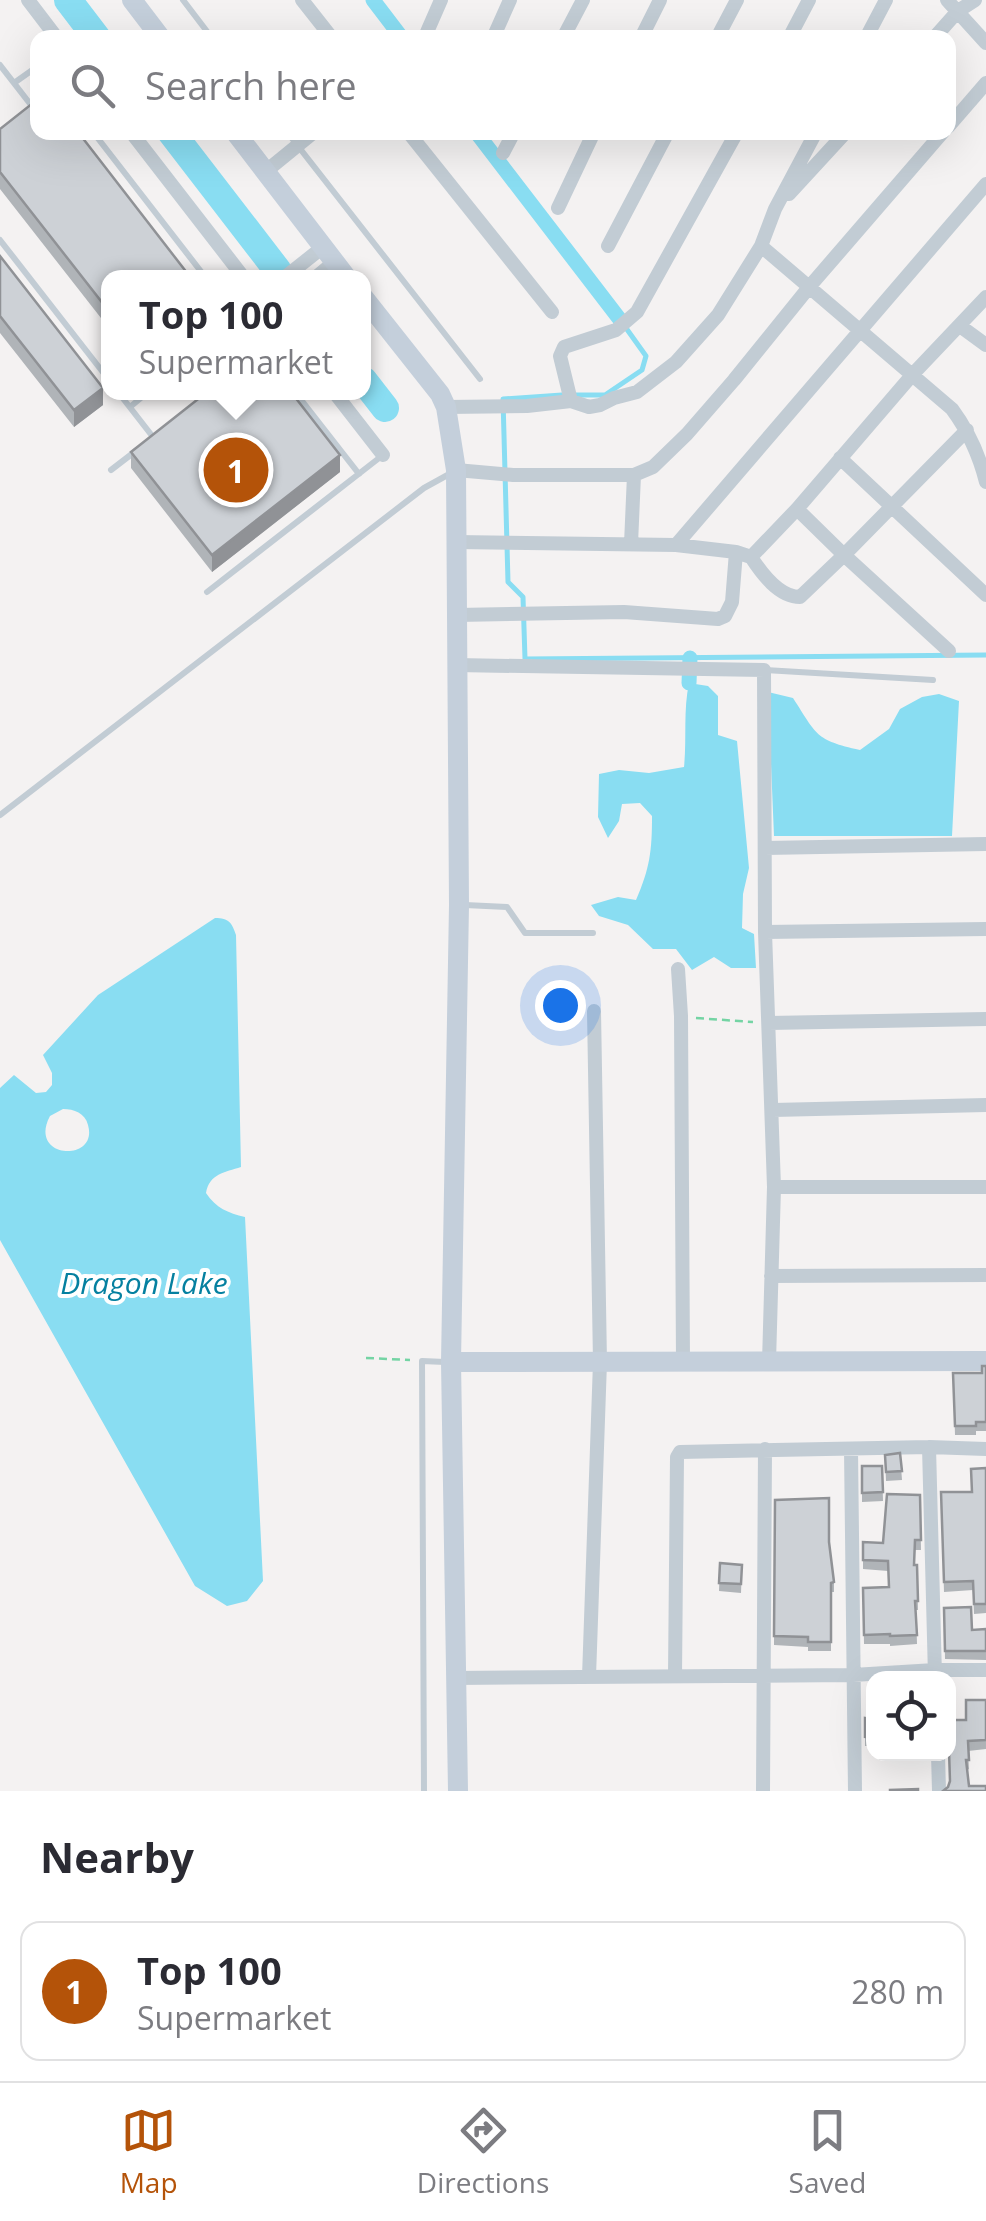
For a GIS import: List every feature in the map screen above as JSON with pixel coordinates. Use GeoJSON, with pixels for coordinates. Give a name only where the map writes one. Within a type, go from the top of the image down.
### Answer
{"type":"FeatureCollection","features":[{"type":"Feature","properties":{"kind":"main road"},"geometry":{"type":"LineString","coordinates":[[132,0],[156,30]]}},
{"type":"Feature","properties":{"kind":"main road"},"geometry":{"type":"LineString","coordinates":[[241,140],[334,262]]}},
{"type":"Feature","properties":{"kind":"main road"},"geometry":{"type":"LineString","coordinates":[[371,307],[436,388],[446,407],[456,470],[459,904],[451,1362],[458,1791]]}},
{"type":"Feature","properties":{"kind":"main road"},"geometry":{"type":"LineString","coordinates":[[451,1362],[986,1362]]}},
{"type":"Feature","properties":{"kind":"street"},"geometry":{"type":"LineString","coordinates":[[28,0],[51,30]]}},
{"type":"Feature","properties":{"kind":"street"},"geometry":{"type":"LineString","coordinates":[[302,0],[326,30]]}},
{"type":"Feature","properties":{"kind":"street"},"geometry":{"type":"LineString","coordinates":[[428,30],[441,0]]}},
{"type":"Feature","properties":{"kind":"street"},"geometry":{"type":"LineString","coordinates":[[497,30],[510,0]]}},
{"type":"Feature","properties":{"kind":"street"},"geometry":{"type":"LineString","coordinates":[[567,30],[582,0]]}},
{"type":"Feature","properties":{"kind":"street"},"geometry":{"type":"LineString","coordinates":[[645,30],[660,0]]}},
{"type":"Feature","properties":{"kind":"street"},"geometry":{"type":"LineString","coordinates":[[721,30],[737,0]]}},
{"type":"Feature","properties":{"kind":"street"},"geometry":{"type":"LineString","coordinates":[[793,30],[809,0]]}},
{"type":"Feature","properties":{"kind":"street"},"geometry":{"type":"LineString","coordinates":[[870,30],[886,0]]}},
{"type":"Feature","properties":{"kind":"street"},"geometry":{"type":"LineString","coordinates":[[939,30],[953,6],[974,0]]}},
{"type":"Feature","properties":{"kind":"street"},"geometry":{"type":"LineString","coordinates":[[953,6],[986,42]]}},
{"type":"Feature","properties":{"kind":"street"},"geometry":{"type":"LineString","coordinates":[[956,118],[986,84]]}},
{"type":"Feature","properties":{"kind":"street"},"geometry":{"type":"LineString","coordinates":[[137,140],[238,270]]}},
{"type":"Feature","properties":{"kind":"street"},"geometry":{"type":"LineString","coordinates":[[265,172],[304,140]]}},
{"type":"Feature","properties":{"kind":"street"},"geometry":{"type":"LineString","coordinates":[[414,140],[552,312]]}},
{"type":"Feature","properties":{"kind":"street"},"geometry":{"type":"LineString","coordinates":[[503,153],[510,140]]}},
{"type":"Feature","properties":{"kind":"street"},"geometry":{"type":"LineString","coordinates":[[558,208],[590,140]]}},
{"type":"Feature","properties":{"kind":"street"},"geometry":{"type":"LineString","coordinates":[[608,246],[664,140]]}},
{"type":"Feature","properties":{"kind":"street"},"geometry":{"type":"LineString","coordinates":[[570,396],[560,356],[564,347],[616,330],[637,312],[733,140]]}},
{"type":"Feature","properties":{"kind":"street"},"geometry":{"type":"LineString","coordinates":[[446,407],[503,406],[570,396],[588,406],[637,392],[676,362],[718,315],[760,246],[812,140]]}},
{"type":"Feature","properties":{"kind":"street"},"geometry":{"type":"LineString","coordinates":[[775,209],[839,140]]}},
{"type":"Feature","properties":{"kind":"street"},"geometry":{"type":"LineString","coordinates":[[456,470],[513,475],[634,474],[653,467],[687,434],[937,140]]}},
{"type":"Feature","properties":{"kind":"street"},"geometry":{"type":"LineString","coordinates":[[676,545],[986,184]]}},
{"type":"Feature","properties":{"kind":"street"},"geometry":{"type":"LineString","coordinates":[[760,246],[952,409],[981,460],[986,482]]}},
{"type":"Feature","properties":{"kind":"street"},"geometry":{"type":"LineString","coordinates":[[309,270],[334,262]]}},
{"type":"Feature","properties":{"kind":"street"},"geometry":{"type":"LineString","coordinates":[[752,556],[986,297]]}},
{"type":"Feature","properties":{"kind":"street"},"geometry":{"type":"LineString","coordinates":[[960,326],[986,345]]}},
{"type":"Feature","properties":{"kind":"street"},"geometry":{"type":"LineString","coordinates":[[340,400],[383,455]]}},
{"type":"Feature","properties":{"kind":"street"},"geometry":{"type":"LineString","coordinates":[[456,542],[676,545],[736,552],[752,556],[762,574],[788,596],[800,597],[967,430]]}},
{"type":"Feature","properties":{"kind":"street"},"geometry":{"type":"LineString","coordinates":[[840,458],[986,595]]}},
{"type":"Feature","properties":{"kind":"street"},"geometry":{"type":"LineString","coordinates":[[631,544],[634,474]]}},
{"type":"Feature","properties":{"kind":"street"},"geometry":{"type":"LineString","coordinates":[[797,510],[950,651]]}},
{"type":"Feature","properties":{"kind":"street"},"geometry":{"type":"LineString","coordinates":[[456,614],[624,612],[718,619],[732,602],[736,552]]}},
{"type":"Feature","properties":{"kind":"street"},"geometry":{"type":"LineString","coordinates":[[456,665],[764,670],[765,932],[774,1188],[769,1362]]}},
{"type":"Feature","properties":{"kind":"street"},"geometry":{"type":"LineString","coordinates":[[765,848],[986,844]]}},
{"type":"Feature","properties":{"kind":"street"},"geometry":{"type":"LineString","coordinates":[[765,932],[986,929]]}},
{"type":"Feature","properties":{"kind":"street"},"geometry":{"type":"LineString","coordinates":[[678,968],[682,1362]]}},
{"type":"Feature","properties":{"kind":"street"},"geometry":{"type":"LineString","coordinates":[[590,1678],[600,1362],[594,1011]]}},
{"type":"Feature","properties":{"kind":"street"},"geometry":{"type":"LineString","coordinates":[[769,1023],[986,1019]]}},
{"type":"Feature","properties":{"kind":"street"},"geometry":{"type":"LineString","coordinates":[[773,1110],[986,1105]]}},
{"type":"Feature","properties":{"kind":"street"},"geometry":{"type":"LineString","coordinates":[[774,1188],[986,1188]]}},
{"type":"Feature","properties":{"kind":"street"},"geometry":{"type":"LineString","coordinates":[[772,1276],[986,1275]]}},
{"type":"Feature","properties":{"kind":"street"},"geometry":{"type":"LineString","coordinates":[[929,1447],[935,1671]]}},
{"type":"Feature","properties":{"kind":"street"},"geometry":{"type":"LineString","coordinates":[[675,1676],[678,1454],[764,1449],[986,1449]]}},
{"type":"Feature","properties":{"kind":"street"},"geometry":{"type":"LineString","coordinates":[[763,1791],[764,1449]]}},
{"type":"Feature","properties":{"kind":"street"},"geometry":{"type":"LineString","coordinates":[[851,1449],[855,1791]]}},
{"type":"Feature","properties":{"kind":"street"},"geometry":{"type":"LineString","coordinates":[[956,1672],[986,1670]]}},
{"type":"Feature","properties":{"kind":"street"},"geometry":{"type":"LineString","coordinates":[[454,1678],[866,1675]]}},
{"type":"Feature","properties":{"kind":"street"},"geometry":{"type":"LineString","coordinates":[[938,1761],[939,1791]]}},
{"type":"Feature","properties":{"kind":"lane"},"geometry":{"type":"LineString","coordinates":[[183,0],[206,30]]}},
{"type":"Feature","properties":{"kind":"lane"},"geometry":{"type":"LineString","coordinates":[[0,65],[30,104]]}},
{"type":"Feature","properties":{"kind":"lane"},"geometry":{"type":"LineString","coordinates":[[14,84],[30,72]]}},
{"type":"Feature","properties":{"kind":"lane"},"geometry":{"type":"LineString","coordinates":[[99,140],[200,270]]}},
{"type":"Feature","properties":{"kind":"lane"},"geometry":{"type":"LineString","coordinates":[[293,140],[480,378]]}},
{"type":"Feature","properties":{"kind":"lane"},"geometry":{"type":"LineString","coordinates":[[0,240],[101,371]]}},
{"type":"Feature","properties":{"kind":"lane"},"geometry":{"type":"LineString","coordinates":[[124,400],[153,437]]}},
{"type":"Feature","properties":{"kind":"lane"},"geometry":{"type":"LineString","coordinates":[[130,407],[138,400]]}},
{"type":"Feature","properties":{"kind":"lane"},"geometry":{"type":"LineString","coordinates":[[301,400],[358,474]]}},
{"type":"Feature","properties":{"kind":"lane"},"geometry":{"type":"LineString","coordinates":[[111,470],[168,426]]}},
{"type":"Feature","properties":{"kind":"lane"},"geometry":{"type":"LineString","coordinates":[[207,592],[383,455]]}},
{"type":"Feature","properties":{"kind":"lane"},"geometry":{"type":"LineString","coordinates":[[0,815],[424,488],[456,470]]}},
{"type":"Feature","properties":{"kind":"lane"},"geometry":{"type":"LineString","coordinates":[[764,670],[933,680]]}},
{"type":"Feature","properties":{"kind":"lane"},"geometry":{"type":"LineString","coordinates":[[459,904],[507,908],[524,932],[593,933]]}},
{"type":"Feature","properties":{"kind":"lane"},"geometry":{"type":"LineString","coordinates":[[424,1791],[422,1361],[451,1362]]}},
{"type":"Feature","properties":{"kind":"path"},"geometry":{"type":"LineString","coordinates":[[681,1016],[769,1023]]}},
{"type":"Feature","properties":{"kind":"path"},"geometry":{"type":"LineString","coordinates":[[366,1358],[422,1361]]}},
{"type":"Feature","properties":{"kind":"water"},"geometry":{"type":"Polygon","coordinates":[[[689,683],[708,686],[718,696],[718,735],[737,741],[749,868],[742,928],[754,934],[756,968],[731,968],[714,957],[692,970],[676,949],[653,949],[628,925],[599,916],[591,905],[618,897],[636,900],[647,869],[651,839],[652,816],[640,803],[622,804],[619,821],[608,838],[598,817],[599,774],[619,770],[649,773],[684,767],[689,683]]]}},
{"type":"Feature","properties":{"kind":"water"},"geometry":{"type":"Polygon","coordinates":[[[768,692],[793,698],[825,739],[860,750],[889,729],[900,709],[922,697],[939,694],[959,701],[952,836],[774,836],[768,692]]]}},
{"type":"Feature","properties":{"kind":"water","name":"Dragon Lake"},"geometry":{"type":"Polygon","coordinates":[[[215,918],[227,920],[233,927],[241,1167],[214,1178],[206,1193],[223,1209],[245,1217],[263,1581],[247,1601],[227,1606],[195,1586],[0,1240],[0,1088],[14,1075],[36,1093],[46,1092],[52,1085],[52,1073],[43,1055],[98,995],[215,918]],[[63,1109],[50,1116],[45,1130],[48,1141],[64,1151],[75,1150],[89,1137],[88,1125],[78,1112],[63,1109]]]}},
{"type":"Feature","properties":{"kind":"building"},"geometry":{"type":"Polygon","coordinates":[[[30,105],[30,140],[84,140],[185,270],[101,270],[101,301],[0,172],[0,129],[30,105]]]}},
{"type":"Feature","properties":{"kind":"building"},"geometry":{"type":"Polygon","coordinates":[[[0,256],[101,390],[74,410],[0,316],[0,256]]]}},
{"type":"Feature","properties":{"kind":"building"},"geometry":{"type":"Polygon","coordinates":[[[197,400],[297,400],[340,455],[212,555],[131,452],[197,400]]]}},
{"type":"Feature","properties":{"kind":"building"},"geometry":{"type":"Polygon","coordinates":[[[982,1366],[986,1366],[986,1422],[955,1426],[953,1373],[982,1373],[982,1366]]]}},
{"type":"Feature","properties":{"kind":"building"},"geometry":{"type":"Polygon","coordinates":[[[900,1453],[902,1471],[886,1472],[885,1455],[900,1453]]]}},
{"type":"Feature","properties":{"kind":"building"},"geometry":{"type":"Polygon","coordinates":[[[862,1466],[882,1466],[883,1492],[862,1493],[862,1466]]]}},
{"type":"Feature","properties":{"kind":"building"},"geometry":{"type":"Polygon","coordinates":[[[986,1468],[986,1604],[974,1604],[973,1581],[944,1582],[941,1492],[972,1492],[971,1469],[986,1468]]]}},
{"type":"Feature","properties":{"kind":"building"},"geometry":{"type":"Polygon","coordinates":[[[887,1494],[920,1495],[921,1540],[915,1540],[914,1565],[917,1635],[864,1635],[863,1588],[889,1587],[888,1561],[863,1560],[863,1542],[883,1543],[887,1494]]]}},
{"type":"Feature","properties":{"kind":"building"},"geometry":{"type":"Polygon","coordinates":[[[829,1498],[834,1582],[831,1642],[774,1636],[775,1500],[829,1498]]]}},
{"type":"Feature","properties":{"kind":"building"},"geometry":{"type":"Polygon","coordinates":[[[720,1563],[742,1565],[741,1584],[719,1583],[720,1563]]]}},
{"type":"Feature","properties":{"kind":"building"},"geometry":{"type":"Polygon","coordinates":[[[971,1607],[972,1630],[986,1629],[986,1651],[945,1651],[944,1608],[971,1607]]]}},
{"type":"Feature","properties":{"kind":"building"},"geometry":{"type":"Polygon","coordinates":[[[966,1700],[986,1700],[986,1740],[968,1741],[966,1760],[969,1786],[986,1786],[986,1791],[943,1791],[950,1781],[949,1761],[956,1761],[956,1720],[966,1720],[966,1700]]]}},
{"type":"Feature","properties":{"kind":"waterway"},"geometry":{"type":"LineString","coordinates":[[68,0],[91,30]]}},
{"type":"Feature","properties":{"kind":"waterway"},"geometry":{"type":"LineString","coordinates":[[373,0],[396,30]]}},
{"type":"Feature","properties":{"kind":"waterway"},"geometry":{"type":"LineString","coordinates":[[177,140],[277,270]]}},
{"type":"Feature","properties":{"kind":"waterway"},"geometry":{"type":"LineString","coordinates":[[482,140],[621,321]]}},
{"type":"Feature","properties":{"kind":"waterway"},"geometry":{"type":"LineString","coordinates":[[626,328],[646,356],[642,370],[605,395],[503,399],[508,582],[523,597],[525,659],[986,655]]}},
{"type":"Feature","properties":{"kind":"waterway"},"geometry":{"type":"LineString","coordinates":[[371,390],[385,408]]}},
{"type":"Feature","properties":{"kind":"waterway"},"geometry":{"type":"LineString","coordinates":[[689,683],[690,658]]}},
{"type":"Feature","properties":{"kind":"place","name":"Top 100"},"geometry":{"type":"Point","coordinates":[236,470]}}]}
